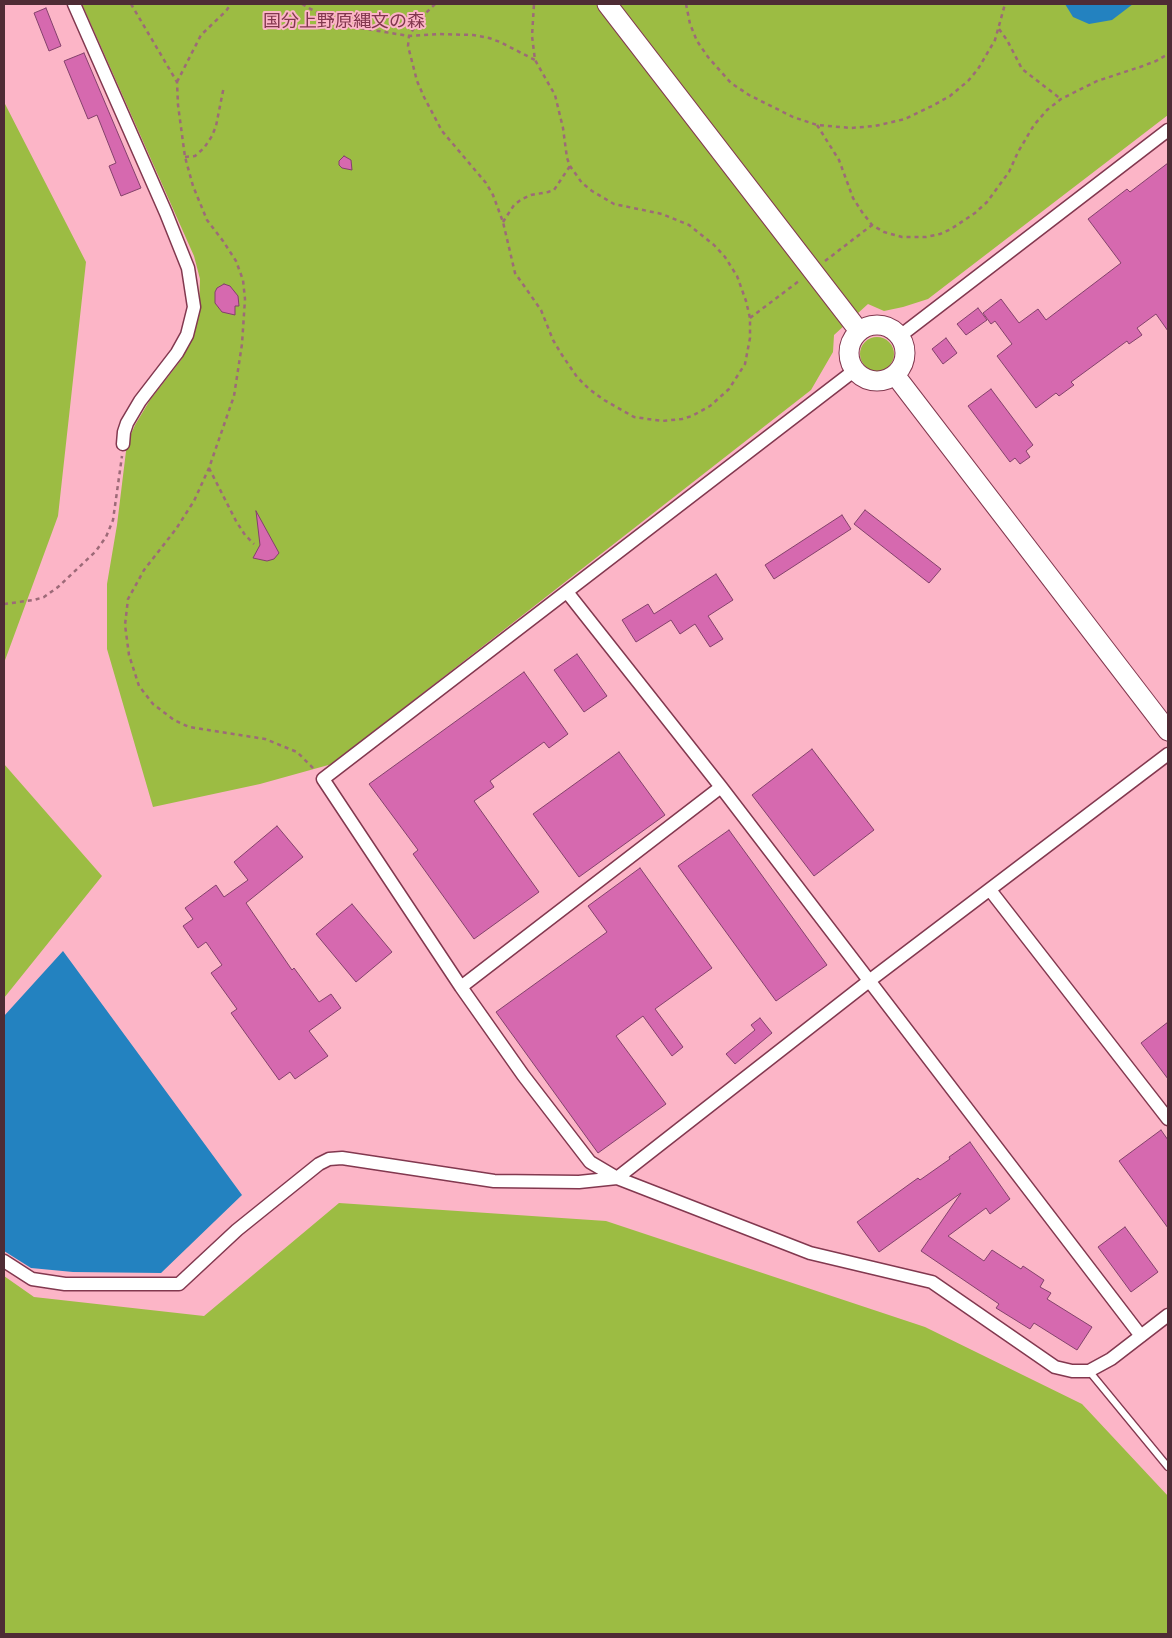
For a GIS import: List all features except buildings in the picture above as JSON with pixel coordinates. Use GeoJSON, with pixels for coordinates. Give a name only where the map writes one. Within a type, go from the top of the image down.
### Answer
{"type":"FeatureCollection","features":[{"type":"Feature","properties":{"kind":"street"},"geometry":{"type":"LineString","coordinates":[[74,4],[166,213],[188,268],[194,308],[187,335],[140,401],[127,423],[123,444]]}},
{"type":"Feature","properties":{"kind":"street"},"geometry":{"type":"LineString","coordinates":[[606,4],[859,331]]}},
{"type":"Feature","properties":{"kind":"street"},"geometry":{"type":"LineString","coordinates":[[900,336],[1168,130]]}},
{"type":"Feature","properties":{"kind":"street"},"geometry":{"type":"LineString","coordinates":[[876,324],[893,329],[900,336],[904,343],[905,360],[901,369],[895,375],[887,380],[878,381],[861,376],[855,370],[850,362],[849,354],[850,345],[859,331],[867,326],[876,324]]}},
{"type":"Feature","properties":{"kind":"street"},"geometry":{"type":"LineString","coordinates":[[855,370],[322,779],[461,987],[523,1075],[590,1162],[617,1178],[810,1253],[932,1282],[1055,1367],[1072,1371],[1089,1371],[1111,1359],[1168,1315]]}},
{"type":"Feature","properties":{"kind":"street"},"geometry":{"type":"LineString","coordinates":[[895,375],[1168,731]]}},
{"type":"Feature","properties":{"kind":"street"},"geometry":{"type":"LineString","coordinates":[[567,592],[721,787],[1141,1336]]}},
{"type":"Feature","properties":{"kind":"street"},"geometry":{"type":"LineString","coordinates":[[4,1261],[32,1279],[57,1282],[180,1284],[237,1230],[319,1164],[329,1159],[342,1158],[494,1180],[578,1182],[617,1178],[869,981],[1168,754]]}},
{"type":"Feature","properties":{"kind":"street"},"geometry":{"type":"LineString","coordinates":[[461,987],[721,787]]}},
{"type":"Feature","properties":{"kind":"street"},"geometry":{"type":"LineString","coordinates":[[990,890],[1168,1119]]}},
{"type":"Feature","properties":{"kind":"lane"},"geometry":{"type":"LineString","coordinates":[[1089,1371],[1168,1467]]}},
{"type":"Feature","properties":{"kind":"path"},"geometry":{"type":"LineString","coordinates":[[131,4],[177,82],[184,157],[193,186],[207,220],[236,261],[243,280],[245,299],[242,344],[234,396],[209,468],[194,501],[176,529],[144,570],[128,599],[125,625],[129,655],[140,686],[153,704],[174,720],[189,727],[265,738],[297,752],[322,779]]}},
{"type":"Feature","properties":{"kind":"path"},"geometry":{"type":"LineString","coordinates":[[177,82],[201,35],[231,4]]}},
{"type":"Feature","properties":{"kind":"path"},"geometry":{"type":"LineString","coordinates":[[302,4],[348,26],[409,36],[438,34],[473,35],[500,42],[535,60]]}},
{"type":"Feature","properties":{"kind":"path"},"geometry":{"type":"LineString","coordinates":[[435,4],[419,20],[409,36],[408,46],[424,97],[442,131],[486,183],[493,195],[503,222],[515,273],[541,310],[553,340],[576,376],[604,400],[634,417],[662,421],[682,419],[710,406],[729,389],[745,364],[750,338],[750,318],[746,301],[737,276],[725,257],[703,234],[689,225],[662,214],[614,204],[605,200],[582,183],[570,166],[564,144],[561,116],[555,95],[535,60],[532,36],[534,4]]}},
{"type":"Feature","properties":{"kind":"path"},"geometry":{"type":"LineString","coordinates":[[686,4],[690,24],[698,41],[708,57],[731,83],[771,107],[817,125],[851,128],[875,126],[905,119],[950,96],[968,81],[978,69],[995,40],[1005,4]]}},
{"type":"Feature","properties":{"kind":"path"},"geometry":{"type":"LineString","coordinates":[[999,29],[1022,69],[1061,98]]}},
{"type":"Feature","properties":{"kind":"path"},"geometry":{"type":"LineString","coordinates":[[817,125],[835,152],[853,198],[872,225],[884,232],[902,237],[914,238],[940,234],[963,222],[975,213],[998,190],[1034,125],[1046,110],[1061,98],[1096,81],[1140,68],[1168,54]]}},
{"type":"Feature","properties":{"kind":"path"},"geometry":{"type":"LineString","coordinates":[[184,157],[195,156],[204,148],[212,136],[216,126],[224,86]]}},
{"type":"Feature","properties":{"kind":"path"},"geometry":{"type":"LineString","coordinates":[[503,222],[514,206],[522,199],[554,190],[570,166]]}},
{"type":"Feature","properties":{"kind":"path"},"geometry":{"type":"LineString","coordinates":[[824,262],[872,225]]}},
{"type":"Feature","properties":{"kind":"path"},"geometry":{"type":"LineString","coordinates":[[750,318],[803,278]]}},
{"type":"Feature","properties":{"kind":"path"},"geometry":{"type":"LineString","coordinates":[[4,604],[34,600],[58,587],[96,550],[106,537],[113,520],[123,444]]}},
{"type":"Feature","properties":{"kind":"path"},"geometry":{"type":"LineString","coordinates":[[209,468],[236,521],[245,535],[254,544]]}},
{"type":"Feature","properties":{"kind":"green space"},"geometry":{"type":"Polygon","coordinates":[[[82,4],[1168,4],[1168,115],[928,299],[884,311],[868,304],[834,335],[833,352],[811,390],[332,764],[260,784],[153,807],[107,649],[107,584],[117,525],[127,443],[150,400],[181,360],[192,339],[199,315],[200,279],[194,256],[82,4]]]}},
{"type":"Feature","properties":{"kind":"green space"},"geometry":{"type":"Polygon","coordinates":[[[4,102],[86,262],[58,516],[4,663],[4,102]]]}},
{"type":"Feature","properties":{"kind":"green space"},"geometry":{"type":"Polygon","coordinates":[[[877,337],[884,338],[889,342],[893,347],[893,361],[889,366],[884,370],[877,371],[870,370],[865,366],[861,361],[860,354],[861,347],[865,342],[870,338],[877,337]]]}},
{"type":"Feature","properties":{"kind":"green space"},"geometry":{"type":"Polygon","coordinates":[[[4,764],[102,876],[4,998],[4,764]]]}},
{"type":"Feature","properties":{"kind":"green space"},"geometry":{"type":"Polygon","coordinates":[[[339,1203],[606,1221],[925,1327],[1082,1404],[1168,1496],[1168,1634],[4,1634],[4,1276],[34,1297],[204,1316],[339,1203]]]}},
{"type":"Feature","properties":{"kind":"water"},"geometry":{"type":"Polygon","coordinates":[[[1065,4],[1133,4],[1112,20],[1089,24],[1073,17],[1065,4]]]}},
{"type":"Feature","properties":{"kind":"water"},"geometry":{"type":"Polygon","coordinates":[[[63,951],[242,1195],[161,1273],[73,1272],[31,1268],[4,1251],[4,1016],[63,951]]]}},
{"type":"Feature","properties":{"kind":"district","name":"国分上野原縄文の森"},"geometry":{"type":"Point","coordinates":[344,22]}}]}
